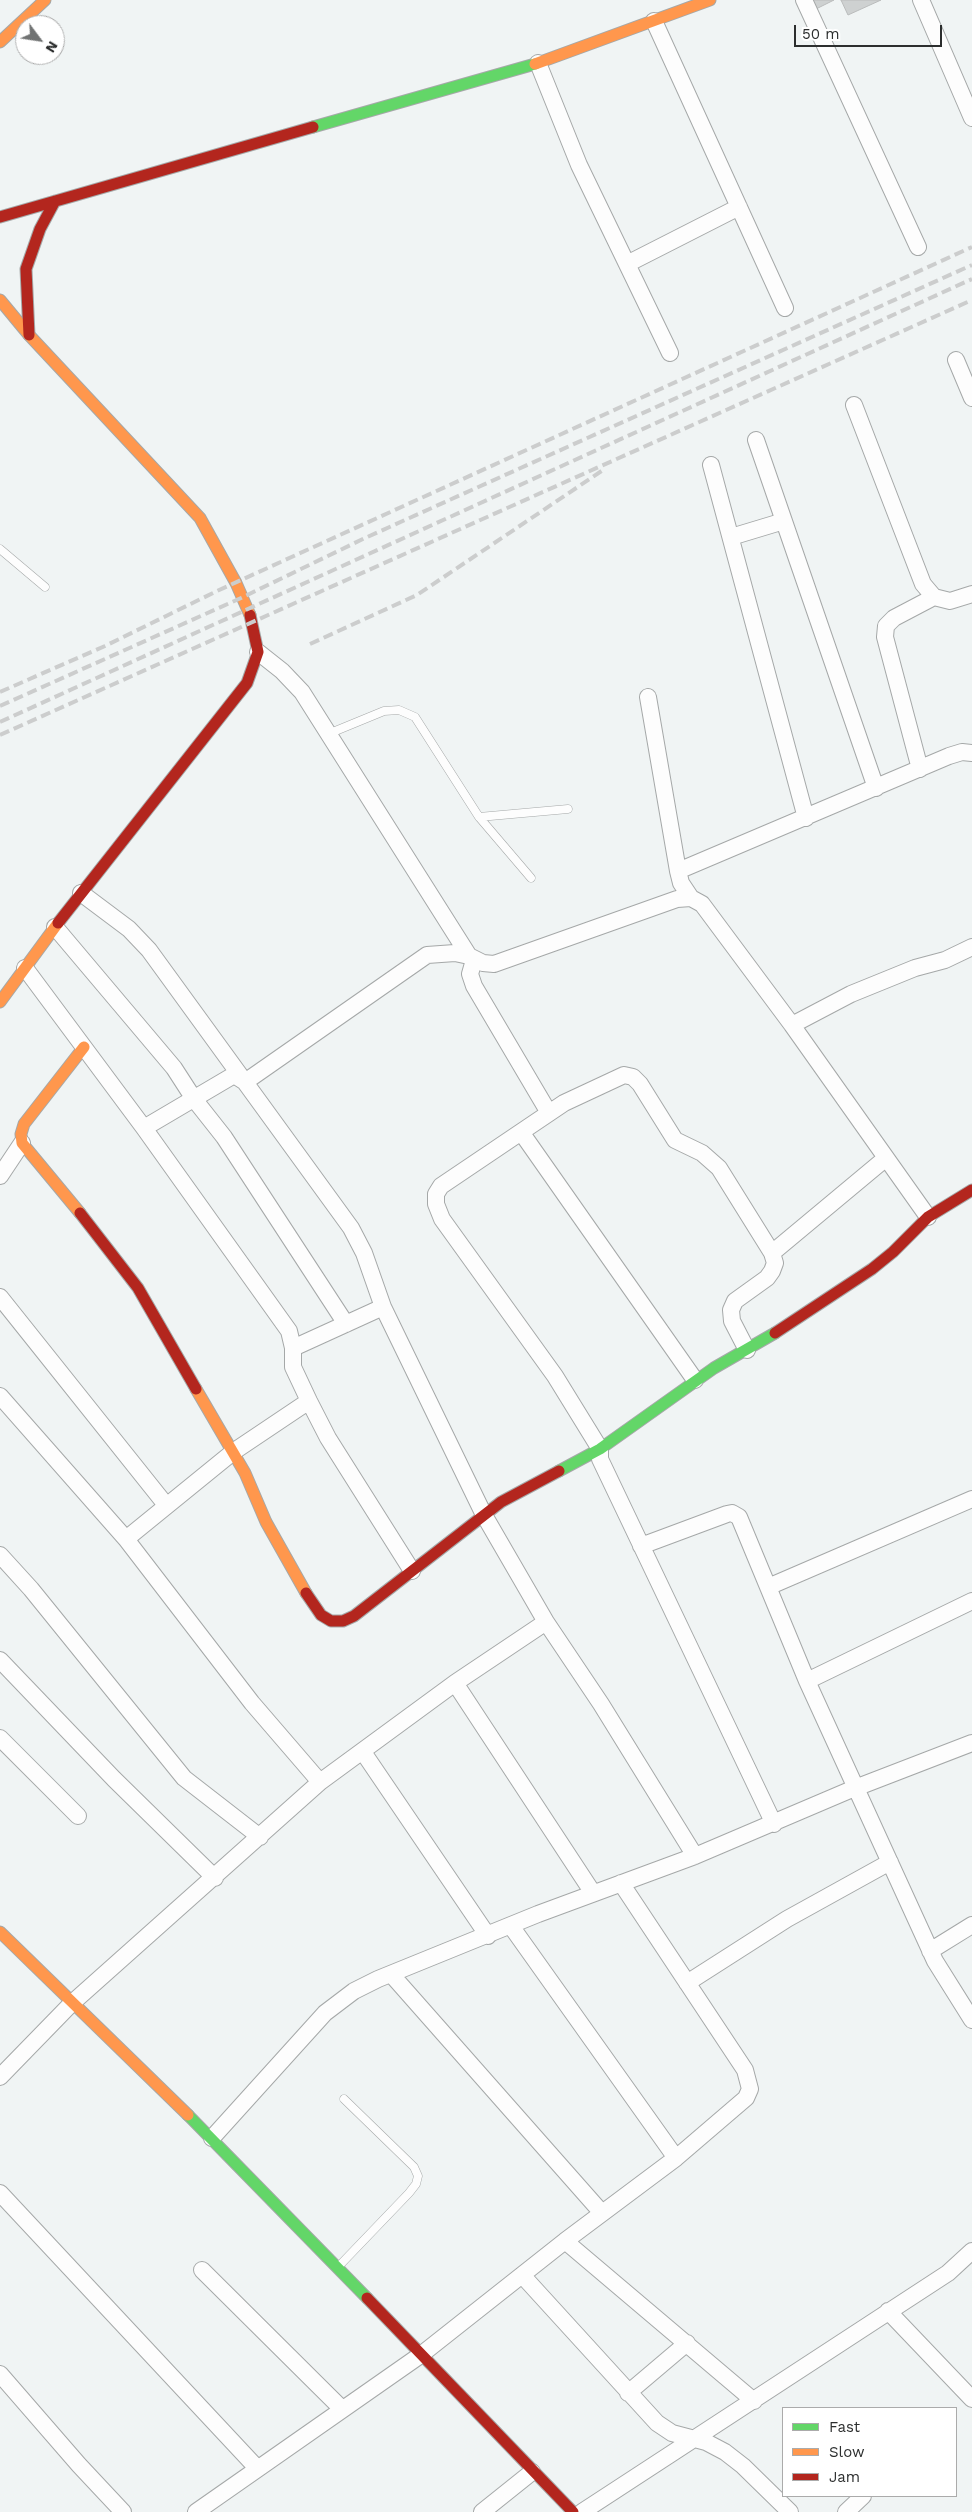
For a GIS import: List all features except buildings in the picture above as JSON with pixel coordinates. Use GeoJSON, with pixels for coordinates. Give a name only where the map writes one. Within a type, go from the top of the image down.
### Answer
{"type":"FeatureCollection","features":[{"type":"Feature","properties":{"kind":"street"},"geometry":{"type":"LineString","coordinates":[[0,42],[45,0]]}},
{"type":"Feature","properties":{"kind":"street"},"geometry":{"type":"LineString","coordinates":[[0,218],[55,200],[538,63],[710,0]]}},
{"type":"Feature","properties":{"kind":"street"},"geometry":{"type":"LineString","coordinates":[[804,0],[918,248]]}},
{"type":"Feature","properties":{"kind":"street"},"geometry":{"type":"LineString","coordinates":[[921,0],[972,118]]}},
{"type":"Feature","properties":{"kind":"street"},"geometry":{"type":"LineString","coordinates":[[654,21],[786,308]]}},
{"type":"Feature","properties":{"kind":"street"},"geometry":{"type":"LineString","coordinates":[[538,63],[579,165],[670,353]]}},
{"type":"Feature","properties":{"kind":"street"},"geometry":{"type":"LineString","coordinates":[[29,335],[26,269],[40,229],[55,200]]}},
{"type":"Feature","properties":{"kind":"street"},"geometry":{"type":"LineString","coordinates":[[627,264],[739,208]]}},
{"type":"Feature","properties":{"kind":"street"},"geometry":{"type":"LineString","coordinates":[[0,300],[29,335],[200,518],[236,583],[253,621],[258,652],[247,683],[81,893],[0,1002]]}},
{"type":"Feature","properties":{"kind":"street"},"geometry":{"type":"LineString","coordinates":[[956,360],[972,398]]}},
{"type":"Feature","properties":{"kind":"street"},"geometry":{"type":"LineString","coordinates":[[854,405],[924,584],[934,597],[950,601],[972,594]]}},
{"type":"Feature","properties":{"kind":"street"},"geometry":{"type":"LineString","coordinates":[[756,440],[876,788]]}},
{"type":"Feature","properties":{"kind":"street"},"geometry":{"type":"LineString","coordinates":[[711,464],[806,818]]}},
{"type":"Feature","properties":{"kind":"street"},"geometry":{"type":"LineString","coordinates":[[731,537],[784,521]]}},
{"type":"Feature","properties":{"kind":"street"},"geometry":{"type":"LineString","coordinates":[[920,769],[885,637],[886,626],[894,618],[934,597]]}},
{"type":"Feature","properties":{"kind":"street"},"geometry":{"type":"LineString","coordinates":[[258,652],[282,671],[302,692],[471,958],[470,974],[474,986],[549,1113]]}},
{"type":"Feature","properties":{"kind":"street"},"geometry":{"type":"LineString","coordinates":[[648,697],[681,883],[691,898],[702,904],[792,1025],[928,1217]]}},
{"type":"Feature","properties":{"kind":"street"},"geometry":{"type":"LineString","coordinates":[[678,871],[956,754],[972,753]]}},
{"type":"Feature","properties":{"kind":"street"},"geometry":{"type":"LineString","coordinates":[[81,893],[129,929],[149,950],[351,1228],[364,1253],[383,1307],[484,1515],[546,1622],[601,1704],[695,1856]]}},
{"type":"Feature","properties":{"kind":"street"},"geometry":{"type":"LineString","coordinates":[[246,1082],[427,954],[455,953],[494,964],[677,900],[691,898]]}},
{"type":"Feature","properties":{"kind":"street"},"geometry":{"type":"LineString","coordinates":[[55,927],[174,1068],[194,1099],[224,1137],[346,1324]]}},
{"type":"Feature","properties":{"kind":"street"},"geometry":{"type":"LineString","coordinates":[[792,1025],[850,994],[915,968],[945,960],[972,947]]}},
{"type":"Feature","properties":{"kind":"street"},"geometry":{"type":"LineString","coordinates":[[25,968],[144,1128],[289,1330],[293,1348],[294,1367],[309,1401],[328,1438],[412,1570]]}},
{"type":"Feature","properties":{"kind":"street"},"geometry":{"type":"LineString","coordinates":[[84,1046],[24,1124],[21,1134],[22,1143],[67,1196],[138,1288],[246,1472],[266,1522],[321,1615],[331,1621],[343,1621],[354,1616],[501,1502],[600,1449],[695,1380],[803,1316],[872,1269],[893,1252],[928,1217],[972,1190]]}},
{"type":"Feature","properties":{"kind":"street"},"geometry":{"type":"LineString","coordinates":[[144,1128],[234,1075],[246,1082]]}},
{"type":"Feature","properties":{"kind":"street"},"geometry":{"type":"LineString","coordinates":[[747,1350],[732,1320],[730,1310],[735,1301],[767,1278],[775,1262],[772,1253],[719,1168],[702,1153],[675,1140],[640,1084],[633,1077],[624,1075],[549,1113],[441,1186],[436,1194],[436,1204],[442,1219],[555,1376],[600,1449],[600,1459],[774,1824]]}},
{"type":"Feature","properties":{"kind":"street"},"geometry":{"type":"LineString","coordinates":[[521,1132],[695,1380]]}},
{"type":"Feature","properties":{"kind":"street"},"geometry":{"type":"LineString","coordinates":[[0,1176],[22,1143]]}},
{"type":"Feature","properties":{"kind":"street"},"geometry":{"type":"LineString","coordinates":[[772,1253],[886,1158]]}},
{"type":"Feature","properties":{"kind":"street"},"geometry":{"type":"LineString","coordinates":[[0,1296],[166,1506]]}},
{"type":"Feature","properties":{"kind":"street"},"geometry":{"type":"LineString","coordinates":[[293,1348],[383,1307]]}},
{"type":"Feature","properties":{"kind":"street"},"geometry":{"type":"LineString","coordinates":[[0,1396],[126,1539],[252,1703],[320,1782]]}},
{"type":"Feature","properties":{"kind":"street"},"geometry":{"type":"LineString","coordinates":[[126,1539],[233,1452],[309,1401]]}},
{"type":"Feature","properties":{"kind":"street"},"geometry":{"type":"LineString","coordinates":[[768,1587],[972,1499]]}},
{"type":"Feature","properties":{"kind":"street"},"geometry":{"type":"LineString","coordinates":[[641,1546],[732,1513],[739,1517],[807,1680],[930,1951],[949,1986],[972,2020]]}},
{"type":"Feature","properties":{"kind":"street"},"geometry":{"type":"LineString","coordinates":[[0,1555],[31,1589],[184,1778],[260,1837]]}},
{"type":"Feature","properties":{"kind":"street"},"geometry":{"type":"LineString","coordinates":[[807,1680],[972,1601]]}},
{"type":"Feature","properties":{"kind":"street"},"geometry":{"type":"LineString","coordinates":[[0,2077],[72,2004],[320,1782],[455,1683],[546,1622]]}},
{"type":"Feature","properties":{"kind":"street"},"geometry":{"type":"LineString","coordinates":[[0,1660],[114,1779],[215,1878]]}},
{"type":"Feature","properties":{"kind":"street"},"geometry":{"type":"LineString","coordinates":[[455,1683],[593,1893]]}},
{"type":"Feature","properties":{"kind":"street"},"geometry":{"type":"LineString","coordinates":[[0,1738],[78,1816]]}},
{"type":"Feature","properties":{"kind":"street"},"geometry":{"type":"LineString","coordinates":[[212,2138],[325,2013],[354,1991],[391,1974],[593,1893],[695,1856],[774,1824],[856,1787],[972,1743]]}},
{"type":"Feature","properties":{"kind":"street"},"geometry":{"type":"LineString","coordinates":[[363,1752],[488,1936]]}},
{"type":"Feature","properties":{"kind":"street"},"geometry":{"type":"LineString","coordinates":[[687,1983],[787,1919],[890,1862]]}},
{"type":"Feature","properties":{"kind":"street"},"geometry":{"type":"LineString","coordinates":[[196,2512],[422,2354],[565,2241],[676,2158],[746,2098],[750,2089],[745,2070],[621,1883]]}},
{"type":"Feature","properties":{"kind":"street"},"geometry":{"type":"LineString","coordinates":[[511,1926],[676,2158]]}},
{"type":"Feature","properties":{"kind":"street"},"geometry":{"type":"LineString","coordinates":[[930,1951],[972,1926]]}},
{"type":"Feature","properties":{"kind":"street"},"geometry":{"type":"LineString","coordinates":[[0,1932],[212,2138],[422,2354],[532,2472],[573,2512]]}},
{"type":"Feature","properties":{"kind":"street"},"geometry":{"type":"LineString","coordinates":[[391,1974],[602,2213]]}},
{"type":"Feature","properties":{"kind":"street"},"geometry":{"type":"LineString","coordinates":[[0,2193],[257,2468]]}},
{"type":"Feature","properties":{"kind":"street"},"geometry":{"type":"LineString","coordinates":[[565,2241],[754,2401]]}},
{"type":"Feature","properties":{"kind":"street"},"geometry":{"type":"LineString","coordinates":[[582,2512],[948,2273],[972,2251]]}},
{"type":"Feature","properties":{"kind":"street"},"geometry":{"type":"LineString","coordinates":[[202,2270],[342,2409]]}},
{"type":"Feature","properties":{"kind":"street"},"geometry":{"type":"LineString","coordinates":[[522,2275],[657,2423],[672,2433],[692,2440],[706,2442],[725,2452],[743,2466],[790,2512]]}},
{"type":"Feature","properties":{"kind":"street"},"geometry":{"type":"LineString","coordinates":[[888,2311],[972,2399]]}},
{"type":"Feature","properties":{"kind":"street"},"geometry":{"type":"LineString","coordinates":[[628,2393],[687,2343]]}},
{"type":"Feature","properties":{"kind":"street"},"geometry":{"type":"LineString","coordinates":[[0,2374],[79,2466],[122,2512]]}},
{"type":"Feature","properties":{"kind":"street"},"geometry":{"type":"LineString","coordinates":[[482,2512],[532,2472]]}},
{"type":"Feature","properties":{"kind":"street"},"geometry":{"type":"LineString","coordinates":[[846,2512],[862,2497]]}},
{"type":"Feature","properties":{"kind":"lane"},"geometry":{"type":"LineString","coordinates":[[0,549],[44,587]]}},
{"type":"Feature","properties":{"kind":"lane"},"geometry":{"type":"LineString","coordinates":[[328,734],[384,711],[400,710],[415,717],[479,817],[531,878]]}},
{"type":"Feature","properties":{"kind":"lane"},"geometry":{"type":"LineString","coordinates":[[479,817],[568,809]]}},
{"type":"Feature","properties":{"kind":"lane"},"geometry":{"type":"LineString","coordinates":[[337,2267],[409,2194],[416,2184],[418,2176],[414,2167],[344,2099]]}},
{"type":"Feature","properties":{"kind":"railway"},"geometry":{"type":"LineString","coordinates":[[0,692],[105,646],[217,591],[972,247]]}},
{"type":"Feature","properties":{"kind":"railway"},"geometry":{"type":"LineString","coordinates":[[0,706],[241,598],[365,538],[972,265]]}},
{"type":"Feature","properties":{"kind":"railway"},"geometry":{"type":"LineString","coordinates":[[0,722],[972,279]]}},
{"type":"Feature","properties":{"kind":"railway"},"geometry":{"type":"LineString","coordinates":[[0,735],[972,300]]}},
{"type":"Feature","properties":{"kind":"railway"},"geometry":{"type":"LineString","coordinates":[[310,644],[417,595],[603,470]]}},
{"type":"Feature","properties":{"kind":"traffic: fast"},"geometry":{"type":"LineString","coordinates":[[313,127],[535,64]]}},
{"type":"Feature","properties":{"kind":"traffic: fast"},"geometry":{"type":"LineString","coordinates":[[559,1471],[600,1449],[714,1368],[775,1333]]}},
{"type":"Feature","properties":{"kind":"traffic: fast"},"geometry":{"type":"LineString","coordinates":[[188,2115],[367,2298]]}},
{"type":"Feature","properties":{"kind":"traffic: slow"},"geometry":{"type":"LineString","coordinates":[[0,42],[45,0]]}},
{"type":"Feature","properties":{"kind":"traffic: slow"},"geometry":{"type":"LineString","coordinates":[[535,64],[710,0]]}},
{"type":"Feature","properties":{"kind":"traffic: slow"},"geometry":{"type":"LineString","coordinates":[[0,300],[29,335],[200,518],[236,583],[250,615]]}},
{"type":"Feature","properties":{"kind":"traffic: slow"},"geometry":{"type":"LineString","coordinates":[[0,1002],[58,923]]}},
{"type":"Feature","properties":{"kind":"traffic: slow"},"geometry":{"type":"LineString","coordinates":[[80,1213],[22,1143],[21,1134],[24,1124],[84,1047]]}},
{"type":"Feature","properties":{"kind":"traffic: slow"},"geometry":{"type":"LineString","coordinates":[[196,1389],[245,1473],[266,1522],[306,1593]]}},
{"type":"Feature","properties":{"kind":"traffic: slow"},"geometry":{"type":"LineString","coordinates":[[0,1932],[188,2115]]}},
{"type":"Feature","properties":{"kind":"traffic: jam"},"geometry":{"type":"LineString","coordinates":[[0,217],[313,127]]}},
{"type":"Feature","properties":{"kind":"traffic: jam"},"geometry":{"type":"LineString","coordinates":[[29,335],[26,269],[40,229],[55,201]]}},
{"type":"Feature","properties":{"kind":"traffic: jam"},"geometry":{"type":"LineString","coordinates":[[58,923],[247,683],[258,652],[250,615]]}},
{"type":"Feature","properties":{"kind":"traffic: jam"},"geometry":{"type":"LineString","coordinates":[[775,1333],[872,1269],[893,1252],[928,1217],[972,1190]]}},
{"type":"Feature","properties":{"kind":"traffic: jam"},"geometry":{"type":"LineString","coordinates":[[80,1213],[138,1288],[196,1389]]}},
{"type":"Feature","properties":{"kind":"traffic: jam"},"geometry":{"type":"LineString","coordinates":[[306,1593],[321,1615],[331,1621],[343,1621],[354,1616],[501,1502],[559,1471]]}},
{"type":"Feature","properties":{"kind":"traffic: jam"},"geometry":{"type":"LineString","coordinates":[[367,2298],[573,2512]]}}]}
